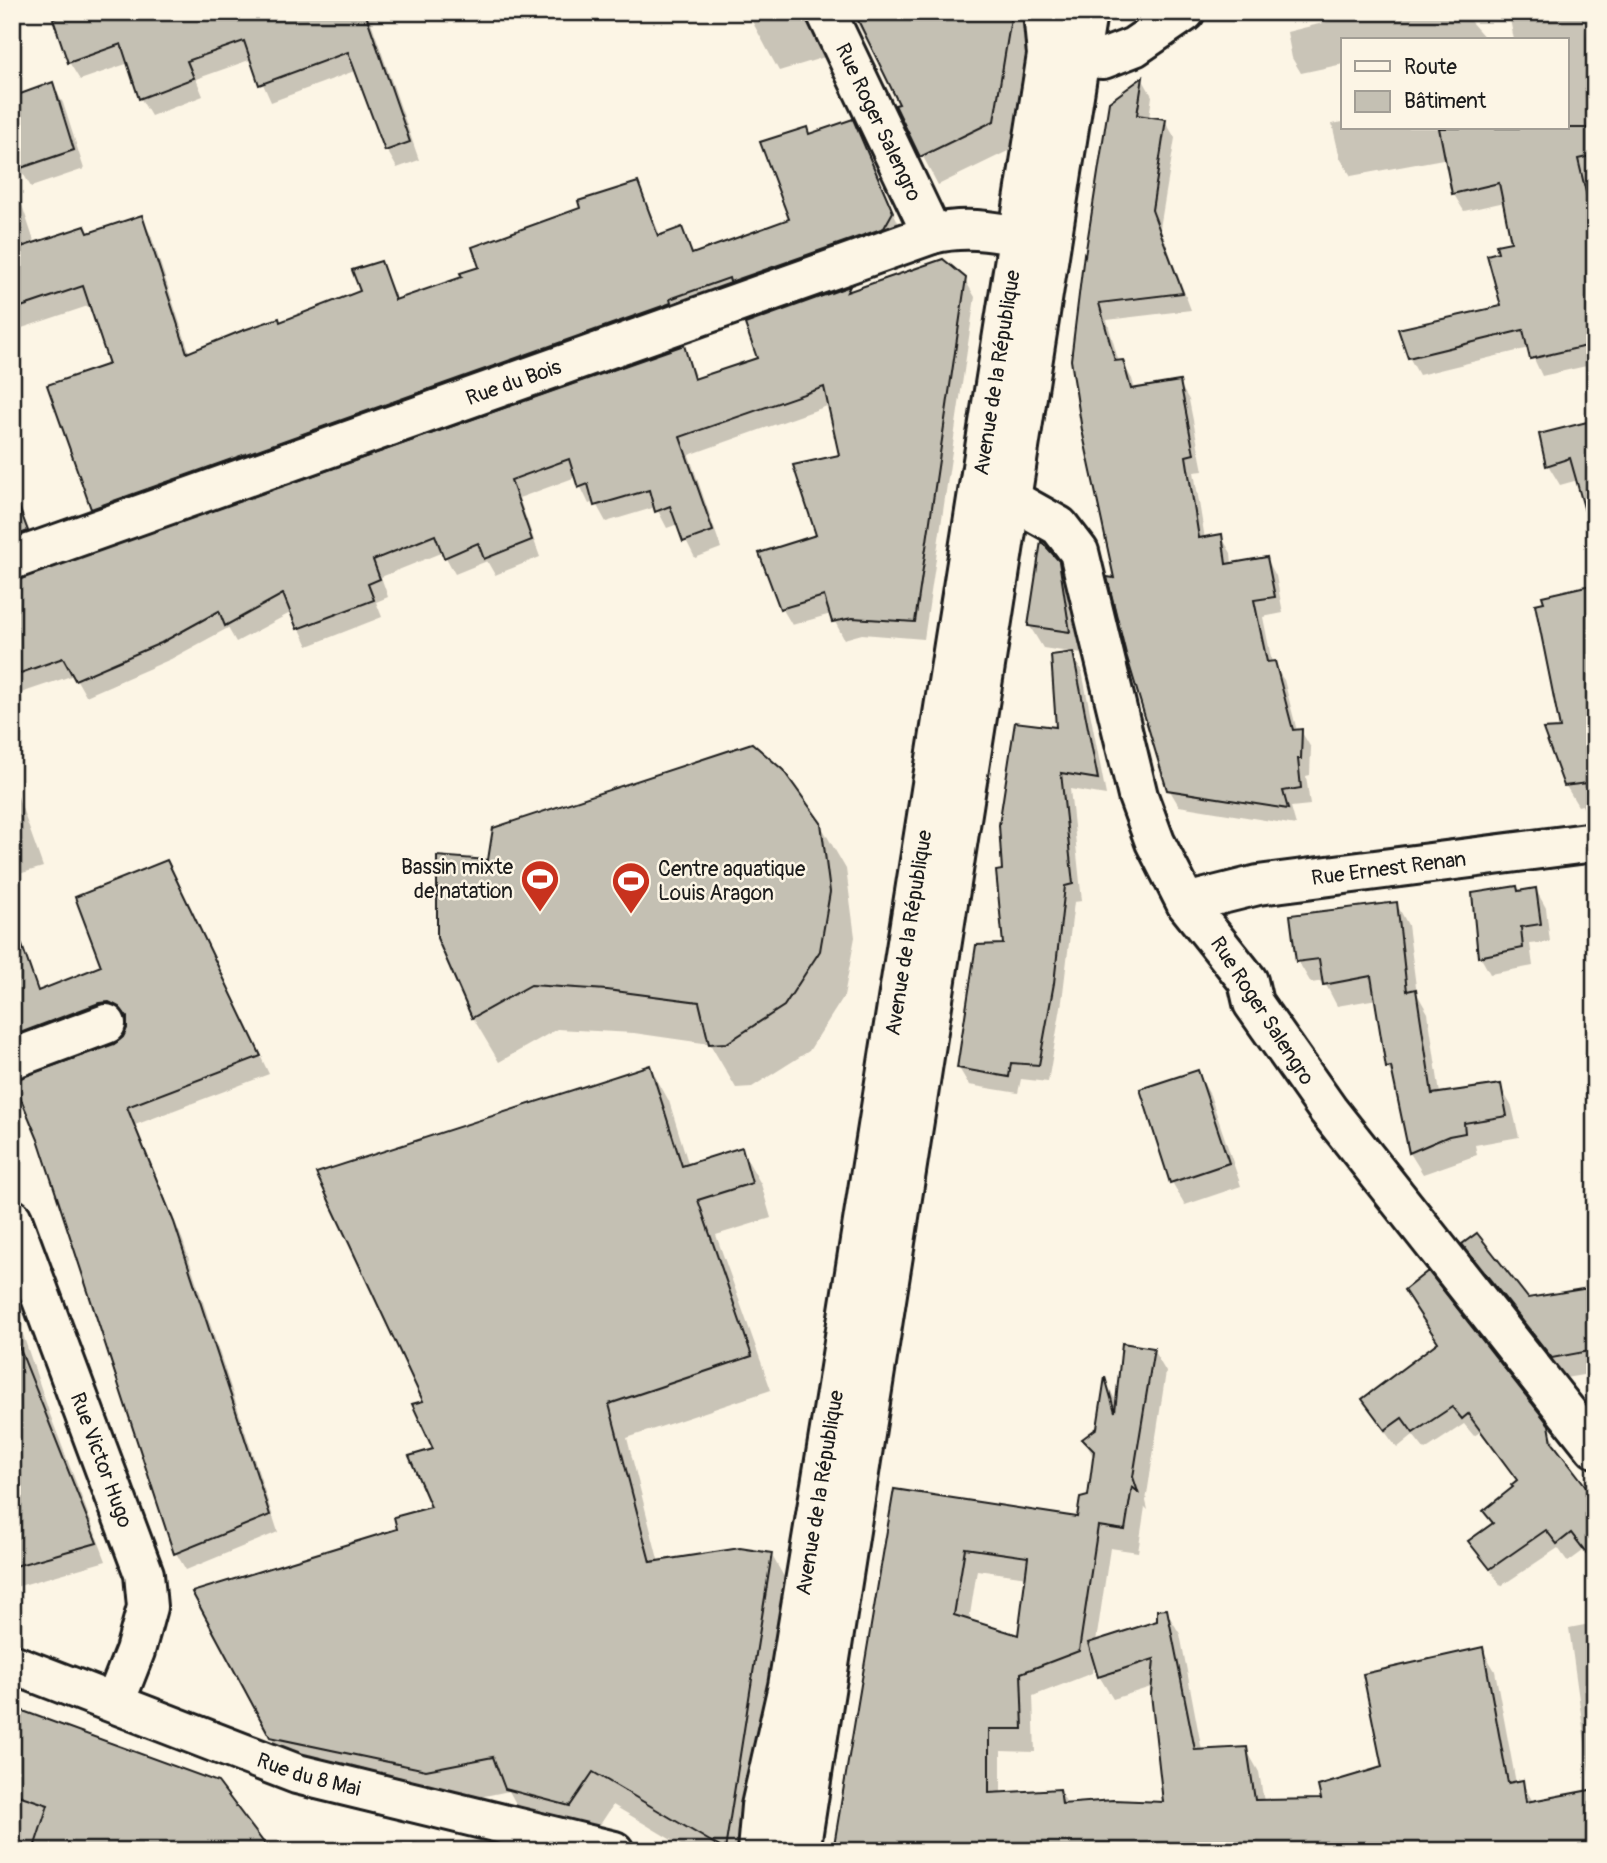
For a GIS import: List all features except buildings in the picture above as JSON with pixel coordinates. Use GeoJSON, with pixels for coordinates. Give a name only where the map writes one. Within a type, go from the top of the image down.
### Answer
{"type":"FeatureCollection","features":[{"type":"Feature","properties":{"kind":"street","name":"Rue Roger Salengro"},"geometry":{"type":"LineString","coordinates":[[826,12],[932,234]]}},
{"type":"Feature","properties":{"kind":"street","name":"Avenue de la République"},"geometry":{"type":"LineString","coordinates":[[1043,12],[1063,57]]}},
{"type":"Feature","properties":{"kind":"street","name":"Avenue de la République"},"geometry":{"type":"LineString","coordinates":[[757,1851],[761,1806],[788,1686],[836,1393],[994,492],[1063,57],[1087,12]]}},
{"type":"Feature","properties":{"kind":"street"},"geometry":{"type":"LineString","coordinates":[[1063,57],[1103,59],[1135,47],[1185,12]]}},
{"type":"Feature","properties":{"kind":"street","name":"Rue du Bois"},"geometry":{"type":"LineString","coordinates":[[12,560],[932,234],[957,228],[1034,239]]}},
{"type":"Feature","properties":{"kind":"street","name":"Rue Roger Salengro"},"geometry":{"type":"LineString","coordinates":[[994,492],[1059,526],[1079,552],[1138,796],[1155,842],[1186,903],[1248,981],[1253,1003],[1328,1110],[1595,1448]]}},
{"type":"Feature","properties":{"kind":"street","name":"Avenue de la République"},"geometry":{"type":"LineString","coordinates":[[800,1851],[934,995],[994,492]]}},
{"type":"Feature","properties":{"kind":"street","name":"Rue Ernest Renan"},"geometry":{"type":"LineString","coordinates":[[1186,903],[1258,885],[1595,842]]}},
{"type":"Feature","properties":{"kind":"street"},"geometry":{"type":"LineString","coordinates":[[12,1059],[106,1024]]}},
{"type":"Feature","properties":{"kind":"street","name":"Rue Victor Hugo"},"geometry":{"type":"LineString","coordinates":[[12,1219],[144,1574],[147,1607],[135,1650],[115,1702]]}},
{"type":"Feature","properties":{"kind":"street","name":"Rue du 8 Mai"},"geometry":{"type":"LineString","coordinates":[[12,1664],[115,1702],[164,1725],[297,1774],[614,1851]]}},
{"type":"Feature","properties":{"kind":"lane"},"geometry":{"type":"LineString","coordinates":[[1063,57],[1068,12]]}},
{"type":"Feature","properties":{"kind":"lane"},"geometry":{"type":"LineString","coordinates":[[775,1851],[784,1821],[844,1457],[836,1393]]}},
{"type":"Feature","properties":{"kind":"place","name":"Bassin mixte de natation"},"geometry":{"type":"Point","coordinates":[540,913]}},
{"type":"Feature","properties":{"kind":"place","name":"Centre aquatique Louis Aragon"},"geometry":{"type":"Point","coordinates":[631,915]}}]}
